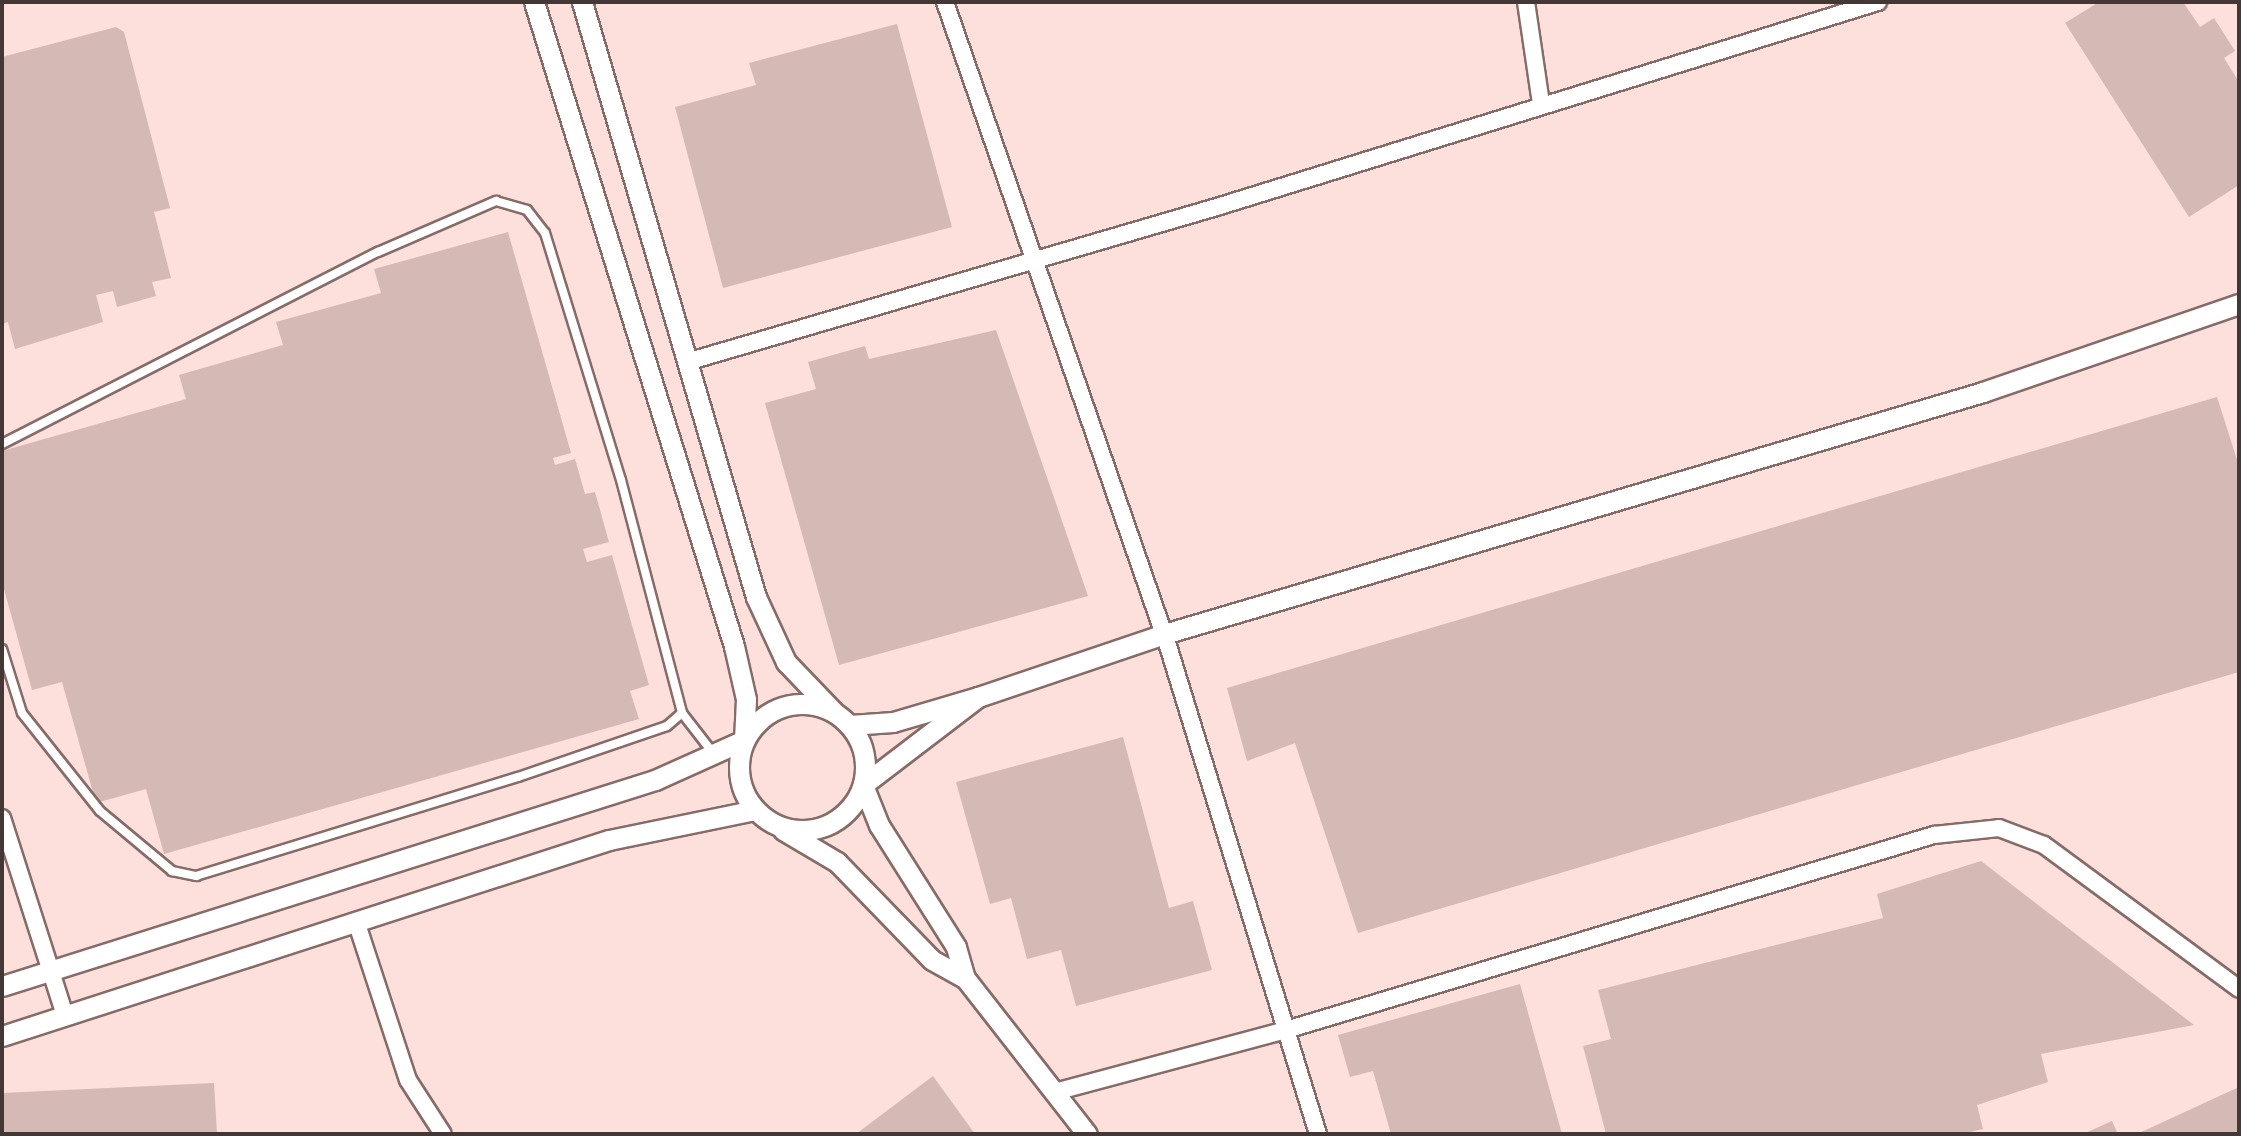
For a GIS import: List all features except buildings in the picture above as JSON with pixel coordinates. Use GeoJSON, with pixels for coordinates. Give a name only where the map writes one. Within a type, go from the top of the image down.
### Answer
{"type":"FeatureCollection","features":[{"type":"Feature","properties":{"kind":"street"},"geometry":{"type":"LineString","coordinates":[[534,2],[734,646],[746,699],[739,781],[755,810],[837,862],[932,960],[965,978]]}},
{"type":"Feature","properties":{"kind":"street"},"geometry":{"type":"LineString","coordinates":[[582,2],[690,361],[756,597],[786,662],[850,725],[861,743],[863,785],[879,824],[956,947],[965,978],[1087,1134]]}},
{"type":"Feature","properties":{"kind":"street"},"geometry":{"type":"LineString","coordinates":[[945,2],[1164,634],[1318,1134]]}},
{"type":"Feature","properties":{"kind":"street"},"geometry":{"type":"LineString","coordinates":[[1526,2],[1542,103]]}},
{"type":"Feature","properties":{"kind":"street"},"geometry":{"type":"LineString","coordinates":[[690,361],[1035,260],[1878,2]]}},
{"type":"Feature","properties":{"kind":"street"},"geometry":{"type":"LineString","coordinates":[[850,725],[893,722],[978,697],[1164,634],[1983,392],[2239,304]]}},
{"type":"Feature","properties":{"kind":"street"},"geometry":{"type":"LineString","coordinates":[[779,827],[821,828],[855,803],[863,785],[978,697]]}},
{"type":"Feature","properties":{"kind":"street"},"geometry":{"type":"LineString","coordinates":[[2,986],[655,780],[744,740],[772,710],[793,704],[834,712]]}},
{"type":"Feature","properties":{"kind":"street"},"geometry":{"type":"LineString","coordinates":[[2,1035],[609,840],[755,810]]}},
{"type":"Feature","properties":{"kind":"street"},"geometry":{"type":"LineString","coordinates":[[2,818],[65,1015]]}},
{"type":"Feature","properties":{"kind":"street"},"geometry":{"type":"LineString","coordinates":[[1055,1092],[1286,1030],[1934,835],[2000,828],[2045,845],[2239,989]]}},
{"type":"Feature","properties":{"kind":"street"},"geometry":{"type":"LineString","coordinates":[[356,921],[408,1080],[443,1134]]}},
{"type":"Feature","properties":{"kind":"lane"},"geometry":{"type":"LineString","coordinates":[[2,444],[390,247],[496,201],[527,210],[545,233],[621,480],[682,713],[713,754]]}},
{"type":"Feature","properties":{"kind":"lane"},"geometry":{"type":"LineString","coordinates":[[2,649],[22,713],[100,811],[172,871],[196,876],[518,777],[667,726],[682,713]]}}]}
